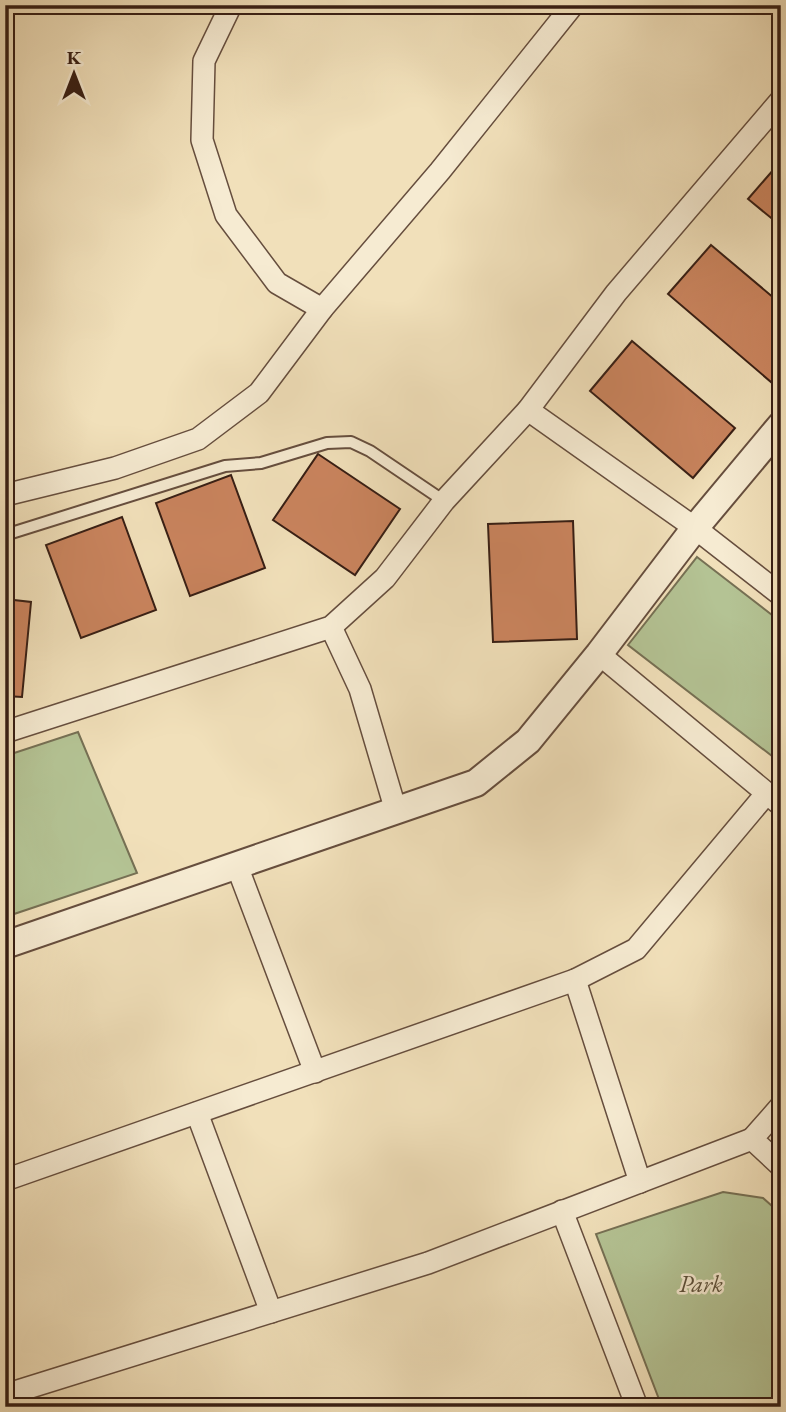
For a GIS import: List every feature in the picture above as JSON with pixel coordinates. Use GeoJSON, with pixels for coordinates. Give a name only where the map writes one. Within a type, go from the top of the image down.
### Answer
{"type":"FeatureCollection","features":[{"type":"Feature","properties":{"kind":"street"},"geometry":{"type":"LineString","coordinates":[[231,5],[204,61],[202,140],[226,215],[277,283],[323,309]]}},
{"type":"Feature","properties":{"kind":"street"},"geometry":{"type":"LineString","coordinates":[[5,495],[115,468],[198,439],[260,393],[323,309],[440,171],[573,5]]}},
{"type":"Feature","properties":{"kind":"street"},"geometry":{"type":"LineString","coordinates":[[5,732],[331,628],[385,578],[444,502],[528,410],[616,293],[781,100]]}},
{"type":"Feature","properties":{"kind":"street"},"geometry":{"type":"LineString","coordinates":[[528,410],[695,528],[781,595]]}},
{"type":"Feature","properties":{"kind":"street"},"geometry":{"type":"LineString","coordinates":[[5,946],[476,783],[528,741],[599,654],[695,528],[781,425]]}},
{"type":"Feature","properties":{"kind":"street"},"geometry":{"type":"LineString","coordinates":[[331,628],[360,689],[396,811]]}},
{"type":"Feature","properties":{"kind":"street"},"geometry":{"type":"LineString","coordinates":[[5,1180],[575,980],[636,949],[773,799],[599,654]]}},
{"type":"Feature","properties":{"kind":"street"},"geometry":{"type":"LineString","coordinates":[[237,866],[315,1072]]}},
{"type":"Feature","properties":{"kind":"street"},"geometry":{"type":"LineString","coordinates":[[575,980],[640,1182]]}},
{"type":"Feature","properties":{"kind":"street"},"geometry":{"type":"LineString","coordinates":[[5,1395],[428,1263],[752,1139],[781,1106]]}},
{"type":"Feature","properties":{"kind":"street"},"geometry":{"type":"LineString","coordinates":[[197,1113],[271,1312]]}},
{"type":"Feature","properties":{"kind":"street"},"geometry":{"type":"LineString","coordinates":[[752,1139],[781,1166]]}},
{"type":"Feature","properties":{"kind":"street"},"geometry":{"type":"LineString","coordinates":[[562,1211],[637,1407]]}},
{"type":"Feature","properties":{"kind":"lane"},"geometry":{"type":"LineString","coordinates":[[5,535],[225,466],[261,463],[340,442],[360,446],[444,502]]}},
{"type":"Feature","properties":{"kind":"green space"},"geometry":{"type":"Polygon","coordinates":[[[697,557],[781,622],[781,763],[628,645],[697,557]]]}},
{"type":"Feature","properties":{"kind":"green space"},"geometry":{"type":"Polygon","coordinates":[[[78,732],[137,873],[5,917],[5,756],[78,732]]]}},
{"type":"Feature","properties":{"kind":"green space","name":"Park"},"geometry":{"type":"Polygon","coordinates":[[[723,1192],[763,1198],[781,1214],[781,1407],[662,1407],[596,1234],[723,1192]]]}},
{"type":"Feature","properties":{"kind":"building"},"geometry":{"type":"Polygon","coordinates":[[[781,161],[781,226],[748,199],[781,161]]]}},
{"type":"Feature","properties":{"kind":"building"},"geometry":{"type":"Polygon","coordinates":[[[711,245],[781,304],[781,371],[771,382],[668,294],[711,245]]]}},
{"type":"Feature","properties":{"kind":"building"},"geometry":{"type":"Polygon","coordinates":[[[632,341],[735,428],[693,478],[590,391],[632,341]]]}},
{"type":"Feature","properties":{"kind":"building"},"geometry":{"type":"Polygon","coordinates":[[[318,454],[400,509],[355,575],[273,520],[318,454]]]}},
{"type":"Feature","properties":{"kind":"building"},"geometry":{"type":"Polygon","coordinates":[[[231,475],[265,568],[190,596],[156,503],[231,475]]]}},
{"type":"Feature","properties":{"kind":"building"},"geometry":{"type":"Polygon","coordinates":[[[122,517],[156,610],[81,638],[46,545],[122,517]]]}},
{"type":"Feature","properties":{"kind":"building"},"geometry":{"type":"Polygon","coordinates":[[[573,521],[577,639],[493,642],[488,524],[573,521]]]}},
{"type":"Feature","properties":{"kind":"building"},"geometry":{"type":"Polygon","coordinates":[[[5,599],[31,602],[22,697],[5,696],[5,599]]]}}]}
